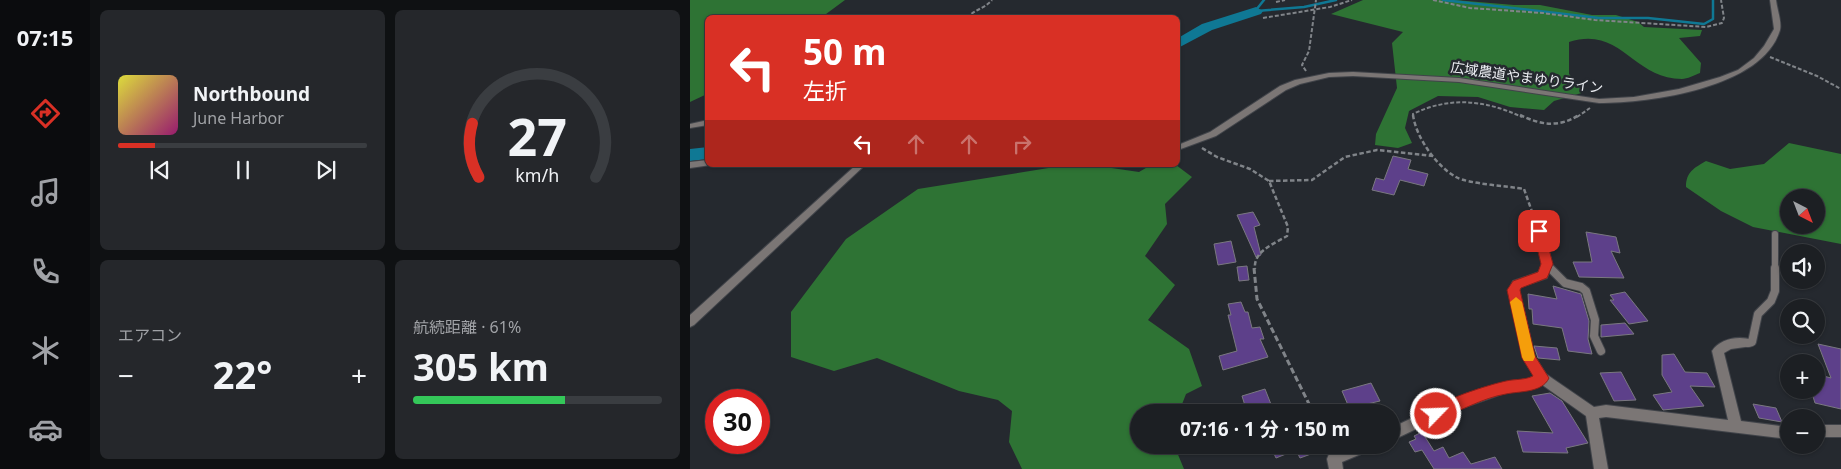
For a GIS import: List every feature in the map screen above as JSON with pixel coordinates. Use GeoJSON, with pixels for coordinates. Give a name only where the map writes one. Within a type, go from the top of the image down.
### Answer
{"type":"FeatureCollection","features":[{"type":"Feature","properties":{"kind":"street","name":"広域農道やまゆりライン"},"geometry":{"type":"LineString","coordinates":[[1180,147],[1194,143],[1231,123],[1272,94],[1310,79],[1353,74],[1459,80],[1599,102],[1652,98],[1729,76],[1752,64],[1762,54],[1778,29],[1773,0]]}},
{"type":"Feature","properties":{"kind":"street"},"geometry":{"type":"LineString","coordinates":[[690,126],[705,123]]}},
{"type":"Feature","properties":{"kind":"street"},"geometry":{"type":"LineString","coordinates":[[690,165],[705,163]]}},
{"type":"Feature","properties":{"kind":"street"},"geometry":{"type":"LineString","coordinates":[[690,322],[859,167]]}},
{"type":"Feature","properties":{"kind":"street"},"geometry":{"type":"LineString","coordinates":[[1539,231],[1547,264],[1543,275],[1517,284],[1514,290],[1529,358],[1542,378],[1592,413],[1606,411],[1780,432]]}},
{"type":"Feature","properties":{"kind":"street"},"geometry":{"type":"LineString","coordinates":[[1736,426],[1718,351],[1729,344],[1748,343]]}},
{"type":"Feature","properties":{"kind":"street"},"geometry":{"type":"LineString","coordinates":[[1400,431],[1450,406],[1505,388],[1530,384],[1542,378]]}},
{"type":"Feature","properties":{"kind":"street"},"geometry":{"type":"LineString","coordinates":[[1592,413],[1601,469]]}},
{"type":"Feature","properties":{"kind":"street"},"geometry":{"type":"LineString","coordinates":[[1825,432],[1841,431]]}},
{"type":"Feature","properties":{"kind":"street"},"geometry":{"type":"LineString","coordinates":[[1336,469],[1334,459],[1346,454]]}},
{"type":"Feature","properties":{"kind":"lane"},"geometry":{"type":"LineString","coordinates":[[1748,343],[1752,342],[1758,314],[1771,301],[1775,291],[1775,234]]}},
{"type":"Feature","properties":{"kind":"lane"},"geometry":{"type":"LineString","coordinates":[[1547,264],[1557,277],[1565,283],[1581,287],[1586,291],[1595,320],[1594,336],[1601,351]]}},
{"type":"Feature","properties":{"kind":"path"},"geometry":{"type":"LineString","coordinates":[[970,15],[973,11],[986,7],[992,0]]}},
{"type":"Feature","properties":{"kind":"path"},"geometry":{"type":"LineString","coordinates":[[1276,2],[1285,0]]}},
{"type":"Feature","properties":{"kind":"path"},"geometry":{"type":"LineString","coordinates":[[1310,79],[1302,66],[1309,50],[1316,0]]}},
{"type":"Feature","properties":{"kind":"path"},"geometry":{"type":"LineString","coordinates":[[1263,18],[1280,13],[1330,8],[1352,0]]}},
{"type":"Feature","properties":{"kind":"path"},"geometry":{"type":"LineString","coordinates":[[1433,0],[1470,8],[1543,12],[1595,20],[1706,27],[1722,23],[1724,18],[1721,0]]}},
{"type":"Feature","properties":{"kind":"path"},"geometry":{"type":"LineString","coordinates":[[1762,54],[1818,76],[1841,89]]}},
{"type":"Feature","properties":{"kind":"path"},"geometry":{"type":"LineString","coordinates":[[1539,231],[1524,189],[1457,178],[1446,170],[1415,128],[1413,114],[1428,106],[1446,101],[1468,100],[1500,108],[1535,122],[1558,125],[1577,117],[1599,102]]}},
{"type":"Feature","properties":{"kind":"path"},"geometry":{"type":"LineString","coordinates":[[1194,143],[1217,157],[1250,169],[1269,181],[1312,180],[1345,157],[1377,150],[1435,156]]}},
{"type":"Feature","properties":{"kind":"path"},"geometry":{"type":"LineString","coordinates":[[1269,181],[1288,227],[1287,236],[1259,253],[1254,263],[1257,298],[1309,404]]}},
{"type":"Feature","properties":{"kind":"green space"},"geometry":{"type":"Polygon","coordinates":[[[690,0],[845,0],[825,15],[705,15],[705,95],[690,102],[690,0]]]}},
{"type":"Feature","properties":{"kind":"green space"},"geometry":{"type":"Polygon","coordinates":[[[1363,0],[1455,0],[1514,5],[1540,5],[1592,15],[1616,15],[1638,22],[1644,27],[1702,30],[1700,36],[1679,38],[1701,63],[1700,73],[1684,79],[1665,77],[1638,63],[1615,46],[1602,41],[1587,39],[1569,42],[1569,74],[1585,92],[1554,101],[1544,110],[1510,107],[1478,97],[1438,96],[1409,111],[1405,128],[1412,143],[1398,148],[1375,145],[1376,134],[1397,88],[1392,43],[1403,32],[1331,14],[1363,0]]]}},
{"type":"Feature","properties":{"kind":"green space"},"geometry":{"type":"Polygon","coordinates":[[[1789,143],[1841,154],[1841,244],[1789,234],[1825,234],[1825,189],[1780,189],[1780,232],[1753,227],[1721,211],[1686,187],[1689,174],[1694,168],[1706,161],[1730,169],[1764,164],[1789,143]]]}},
{"type":"Feature","properties":{"kind":"green space"},"geometry":{"type":"Polygon","coordinates":[[[1055,167],[1105,167],[1139,172],[1148,167],[1179,167],[1192,177],[1165,204],[1167,224],[1145,256],[1175,285],[1148,320],[1189,349],[1202,386],[1186,394],[1182,404],[1130,404],[1130,454],[1178,454],[1184,469],[1022,469],[1009,442],[1012,411],[998,400],[959,391],[877,358],[834,371],[791,357],[791,312],[846,239],[918,189],[1055,167]]]}},
{"type":"Feature","properties":{"kind":"building"},"geometry":{"type":"Polygon","coordinates":[[[1393,156],[1411,160],[1408,169],[1428,174],[1424,186],[1400,180],[1394,195],[1372,190],[1376,178],[1384,180],[1393,156]]]}},
{"type":"Feature","properties":{"kind":"building"},"geometry":{"type":"Polygon","coordinates":[[[1253,212],[1260,225],[1254,227],[1261,255],[1256,257],[1237,215],[1253,212]]]}},
{"type":"Feature","properties":{"kind":"building"},"geometry":{"type":"Polygon","coordinates":[[[1586,232],[1616,237],[1620,253],[1611,251],[1624,278],[1579,277],[1573,262],[1592,262],[1586,232]]]}},
{"type":"Feature","properties":{"kind":"building"},"geometry":{"type":"Polygon","coordinates":[[[1231,241],[1236,262],[1218,265],[1214,244],[1231,241]]]}},
{"type":"Feature","properties":{"kind":"building"},"geometry":{"type":"Polygon","coordinates":[[[1247,266],[1249,280],[1239,281],[1237,267],[1247,266]]]}},
{"type":"Feature","properties":{"kind":"building"},"geometry":{"type":"Polygon","coordinates":[[[1553,286],[1581,294],[1589,321],[1588,339],[1592,354],[1568,351],[1562,328],[1533,324],[1528,294],[1557,299],[1553,286]]]}},
{"type":"Feature","properties":{"kind":"building"},"geometry":{"type":"Polygon","coordinates":[[[1625,292],[1648,321],[1629,324],[1610,300],[1614,300],[1610,295],[1625,292]]]}},
{"type":"Feature","properties":{"kind":"building"},"geometry":{"type":"Polygon","coordinates":[[[1241,302],[1245,312],[1248,312],[1252,328],[1260,327],[1264,339],[1260,339],[1268,357],[1223,370],[1219,356],[1237,351],[1228,315],[1231,315],[1228,304],[1241,302]]]}},
{"type":"Feature","properties":{"kind":"building"},"geometry":{"type":"Polygon","coordinates":[[[1625,323],[1634,334],[1601,337],[1601,325],[1625,323]]]}},
{"type":"Feature","properties":{"kind":"building"},"geometry":{"type":"Polygon","coordinates":[[[1818,344],[1841,349],[1841,409],[1815,403],[1814,399],[1825,399],[1825,376],[1831,378],[1825,362],[1825,354],[1822,354],[1818,344]]]}},
{"type":"Feature","properties":{"kind":"building"},"geometry":{"type":"Polygon","coordinates":[[[1534,346],[1557,348],[1560,360],[1538,358],[1534,346]]]}},
{"type":"Feature","properties":{"kind":"building"},"geometry":{"type":"Polygon","coordinates":[[[1674,354],[1685,372],[1707,373],[1715,387],[1690,386],[1704,406],[1663,410],[1653,395],[1672,392],[1662,375],[1662,355],[1674,354]]]}},
{"type":"Feature","properties":{"kind":"building"},"geometry":{"type":"Polygon","coordinates":[[[1621,372],[1636,400],[1614,401],[1600,373],[1621,372]]]}},
{"type":"Feature","properties":{"kind":"building"},"geometry":{"type":"Polygon","coordinates":[[[1371,383],[1380,401],[1367,404],[1348,404],[1342,391],[1371,383]]]}},
{"type":"Feature","properties":{"kind":"building"},"geometry":{"type":"Polygon","coordinates":[[[1265,389],[1271,404],[1244,404],[1242,396],[1265,389]]]}},
{"type":"Feature","properties":{"kind":"building"},"geometry":{"type":"Polygon","coordinates":[[[1550,393],[1562,401],[1588,443],[1566,448],[1568,453],[1523,452],[1517,431],[1553,433],[1532,396],[1550,393]]]}},
{"type":"Feature","properties":{"kind":"building"},"geometry":{"type":"Polygon","coordinates":[[[1753,404],[1776,408],[1780,422],[1759,418],[1753,404]]]}},
{"type":"Feature","properties":{"kind":"building"},"geometry":{"type":"Polygon","coordinates":[[[1422,432],[1434,451],[1443,447],[1449,458],[1463,452],[1471,464],[1495,457],[1502,469],[1434,469],[1422,450],[1415,452],[1409,442],[1416,439],[1414,436],[1422,432]]]}},
{"type":"Feature","properties":{"kind":"building"},"geometry":{"type":"Polygon","coordinates":[[[1274,454],[1286,454],[1276,458],[1274,454]]]}},
{"type":"Feature","properties":{"kind":"building"},"geometry":{"type":"Polygon","coordinates":[[[1298,454],[1311,454],[1300,458],[1298,454]]]}},
{"type":"Feature","properties":{"kind":"waterway"},"geometry":{"type":"LineString","coordinates":[[1256,10],[1264,0]]}},
{"type":"Feature","properties":{"kind":"waterway"},"geometry":{"type":"LineString","coordinates":[[1256,11],[1304,7],[1336,0]]}},
{"type":"Feature","properties":{"kind":"waterway"},"geometry":{"type":"LineString","coordinates":[[1443,0],[1599,18],[1648,18],[1704,24],[1713,19],[1713,0]]}},
{"type":"Feature","properties":{"kind":"waterway"},"geometry":{"type":"LineString","coordinates":[[1180,43],[1207,27],[1256,11]]}},
{"type":"Feature","properties":{"kind":"waterway"},"geometry":{"type":"LineString","coordinates":[[690,155],[705,153]]}},
{"type":"Feature","properties":{"kind":"slow traffic"},"geometry":{"type":"LineString","coordinates":[[1516,302],[1529,357]]}},
{"type":"Feature","properties":{"kind":"route"},"geometry":{"type":"LineString","coordinates":[[1436,414],[1450,406],[1505,388],[1530,384],[1542,378],[1529,358],[1514,290],[1517,284],[1543,275],[1547,264],[1539,231]]}}]}
